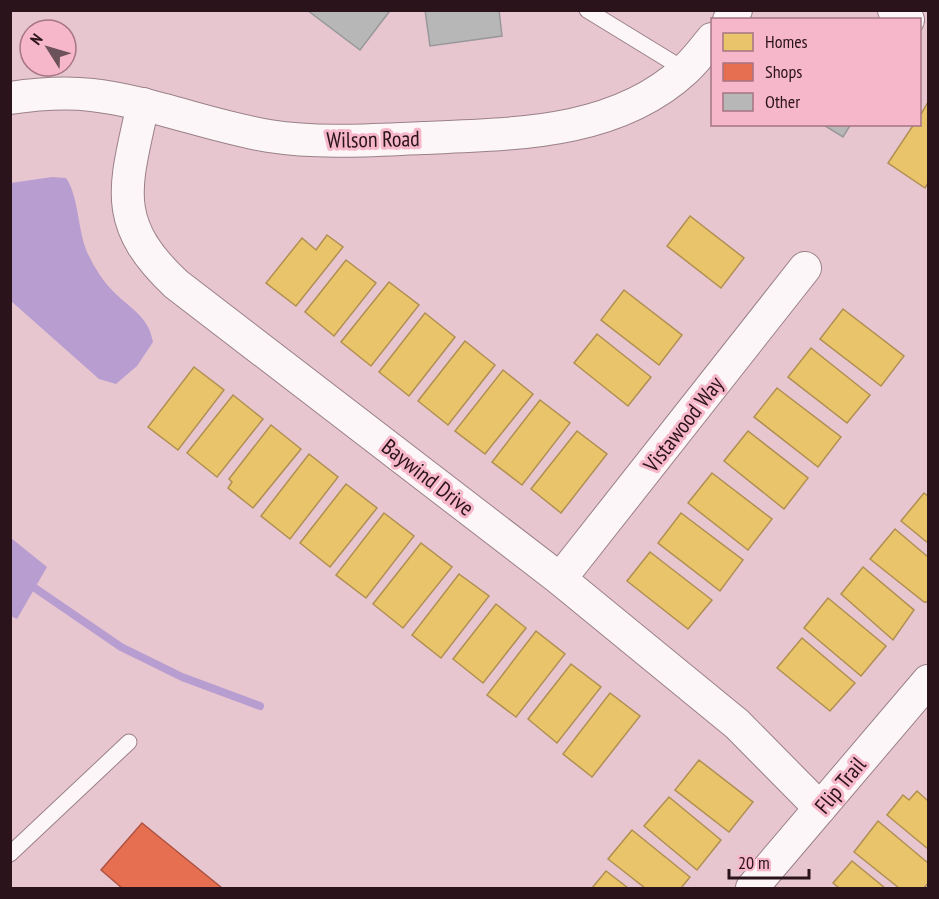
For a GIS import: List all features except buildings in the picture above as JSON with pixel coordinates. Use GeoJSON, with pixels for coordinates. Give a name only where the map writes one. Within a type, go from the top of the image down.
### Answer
{"type":"FeatureCollection","features":[{"type":"Feature","properties":{"kind":"street","name":"Wilson Road"},"geometry":{"type":"LineString","coordinates":[[10,98],[44,94],[91,95],[143,104],[229,128],[322,141],[507,134],[569,127],[643,99],[685,70],[711,40]]}},
{"type":"Feature","properties":{"kind":"street","name":"Baywind Drive"},"geometry":{"type":"LineString","coordinates":[[143,104],[128,180],[129,212],[141,244],[153,262],[176,284],[560,579],[737,724],[820,808]]}},
{"type":"Feature","properties":{"kind":"street","name":"Vistawood Way"},"geometry":{"type":"LineString","coordinates":[[560,579],[805,268]]}},
{"type":"Feature","properties":{"kind":"street","name":"Flip Trail"},"geometry":{"type":"LineString","coordinates":[[752,888],[820,808],[923,701]]}},
{"type":"Feature","properties":{"kind":"lane"},"geometry":{"type":"LineString","coordinates":[[587,10],[685,70]]}},
{"type":"Feature","properties":{"kind":"lane"},"geometry":{"type":"LineString","coordinates":[[10,854],[129,742]]}},
{"type":"Feature","properties":{"kind":"shaded area"},"geometry":{"type":"Polygon","coordinates":[[[52,177],[66,178],[71,186],[86,249],[97,270],[117,296],[142,318],[150,332],[153,342],[137,366],[116,384],[99,379],[11,301],[11,183],[52,177]]]}},
{"type":"Feature","properties":{"kind":"shaded area"},"geometry":{"type":"Polygon","coordinates":[[[11,538],[47,567],[17,619],[11,616],[11,538]]]}},
{"type":"Feature","properties":{"kind":"waterway"},"geometry":{"type":"LineString","coordinates":[[10,571],[121,647],[182,677],[260,706]]}}]}
